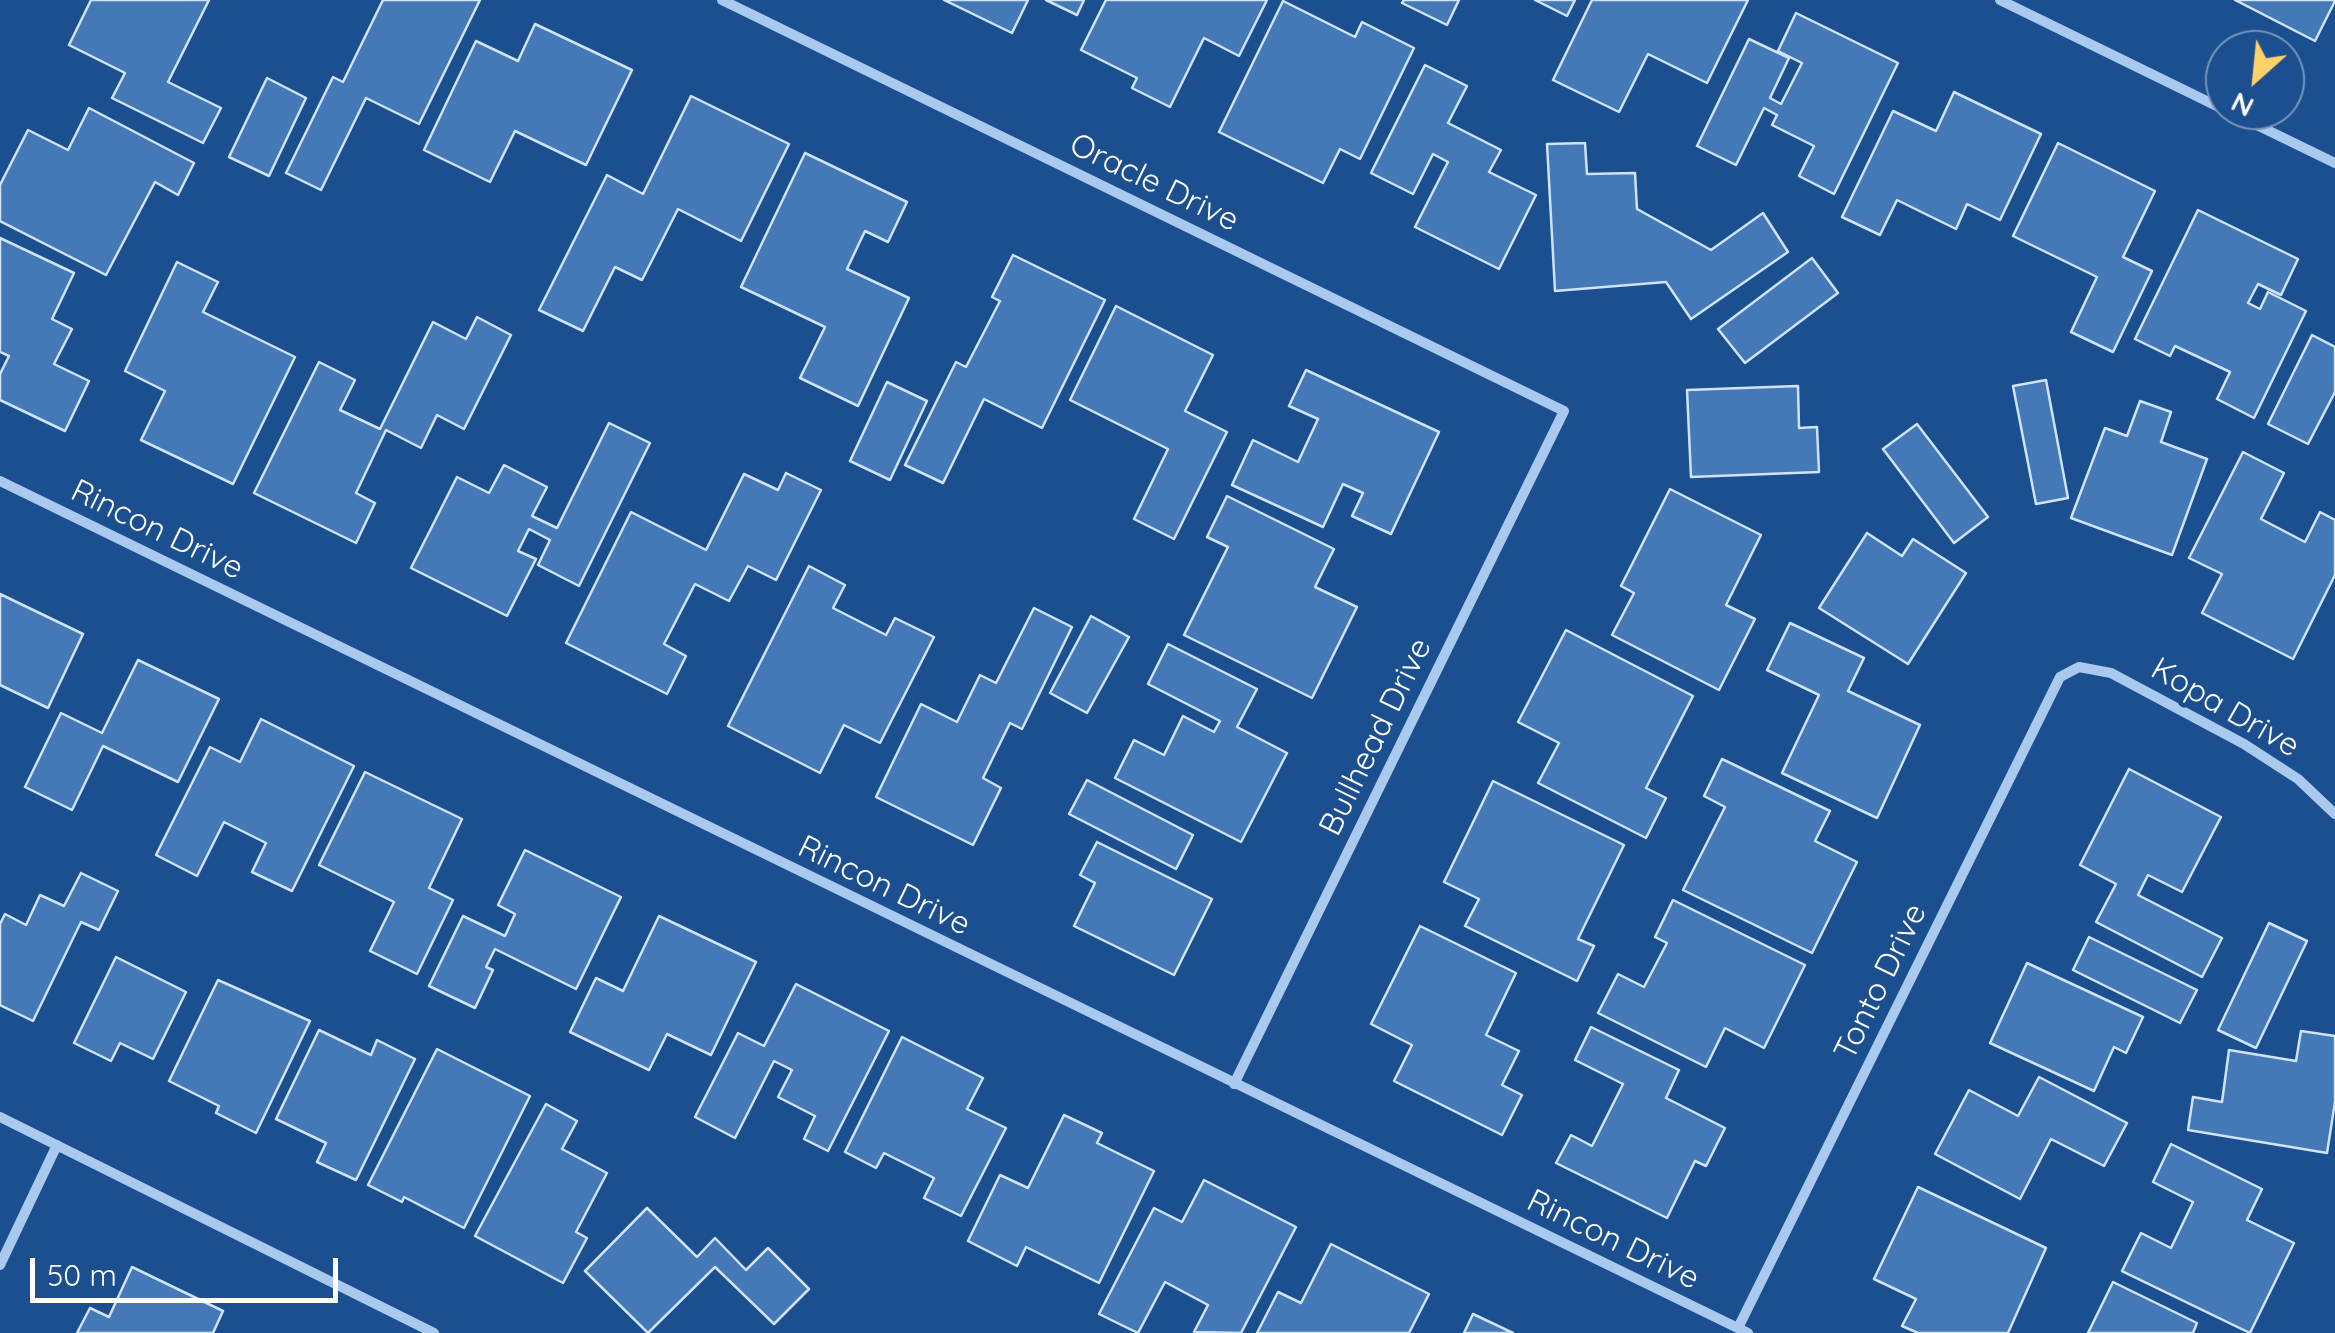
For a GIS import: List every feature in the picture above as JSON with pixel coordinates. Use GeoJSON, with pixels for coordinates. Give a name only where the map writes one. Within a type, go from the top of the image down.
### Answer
{"type":"FeatureCollection","features":[{"type":"Feature","properties":{"kind":"street","name":"Oracle Drive"},"geometry":{"type":"LineString","coordinates":[[722,0],[1564,411]]}},
{"type":"Feature","properties":{"kind":"street"},"geometry":{"type":"LineString","coordinates":[[2000,0],[2205,100]]}},
{"type":"Feature","properties":{"kind":"street"},"geometry":{"type":"LineString","coordinates":[[2267,130],[2335,162]]}},
{"type":"Feature","properties":{"kind":"street","name":"Bullhead Drive"},"geometry":{"type":"LineString","coordinates":[[1234,1084],[1564,411]]}},
{"type":"Feature","properties":{"kind":"street","name":"Rincon Drive"},"geometry":{"type":"LineString","coordinates":[[0,481],[1743,1331]]}},
{"type":"Feature","properties":{"kind":"street","name":"Kopa Drive"},"geometry":{"type":"LineString","coordinates":[[2079,667],[2112,673],[2244,744],[2298,779],[2335,814]]}},
{"type":"Feature","properties":{"kind":"street","name":"Tonto Drive"},"geometry":{"type":"LineString","coordinates":[[1743,1331],[2060,676],[2079,667]]}},
{"type":"Feature","properties":{"kind":"street"},"geometry":{"type":"LineString","coordinates":[[0,1118],[434,1333]]}},
{"type":"Feature","properties":{"kind":"street"},"geometry":{"type":"LineString","coordinates":[[0,1265],[57,1144]]}},
{"type":"Feature","properties":{"kind":"building"},"geometry":{"type":"Polygon","coordinates":[[[91,0],[209,0],[168,82],[221,108],[203,143],[112,98],[125,73],[69,45],[91,0]]]}},
{"type":"Feature","properties":{"kind":"building"},"geometry":{"type":"Polygon","coordinates":[[[383,0],[480,0],[419,124],[366,98],[321,190],[286,173],[333,77],[343,82],[383,0]]]}},
{"type":"Feature","properties":{"kind":"building"},"geometry":{"type":"Polygon","coordinates":[[[944,0],[1028,0],[1012,33],[944,0]]]}},
{"type":"Feature","properties":{"kind":"building"},"geometry":{"type":"Polygon","coordinates":[[[1046,0],[1084,0],[1077,15],[1046,0]]]}},
{"type":"Feature","properties":{"kind":"building"},"geometry":{"type":"Polygon","coordinates":[[[1106,0],[1267,0],[1239,56],[1204,38],[1170,107],[1132,88],[1137,78],[1081,50],[1106,0]]]}},
{"type":"Feature","properties":{"kind":"building"},"geometry":{"type":"Polygon","coordinates":[[[1459,0],[1447,25],[1402,3],[1459,0]]]}},
{"type":"Feature","properties":{"kind":"building"},"geometry":{"type":"Polygon","coordinates":[[[1535,0],[1575,0],[1567,16],[1535,0]]]}},
{"type":"Feature","properties":{"kind":"building"},"geometry":{"type":"Polygon","coordinates":[[[1592,0],[1748,0],[1707,83],[1648,54],[1619,112],[1553,80],[1592,0]]]}},
{"type":"Feature","properties":{"kind":"building"},"geometry":{"type":"Polygon","coordinates":[[[2235,0],[2335,0],[2315,41],[2305,36],[2305,30],[2294,30],[2235,0]]]}},
{"type":"Feature","properties":{"kind":"building"},"geometry":{"type":"Polygon","coordinates":[[[1283,1],[1355,37],[1362,22],[1414,48],[1360,159],[1340,149],[1323,183],[1219,132],[1283,1]]]}},
{"type":"Feature","properties":{"kind":"building"},"geometry":{"type":"Polygon","coordinates":[[[1796,13],[1898,63],[1834,194],[1799,176],[1814,146],[1772,125],[1777,115],[1764,108],[1736,165],[1697,146],[1749,39],[1789,58],[1770,98],[1781,104],[1802,63],[1778,51],[1796,13]]]}},
{"type":"Feature","properties":{"kind":"building"},"geometry":{"type":"Polygon","coordinates":[[[535,24],[632,70],[586,165],[515,131],[490,182],[424,150],[476,41],[518,61],[535,24]]]}},
{"type":"Feature","properties":{"kind":"building"},"geometry":{"type":"Polygon","coordinates":[[[1425,65],[1467,86],[1448,123],[1501,150],[1489,172],[1536,195],[1499,269],[1415,227],[1448,162],[1433,154],[1413,194],[1371,173],[1425,65]]]}},
{"type":"Feature","properties":{"kind":"building"},"geometry":{"type":"Polygon","coordinates":[[[267,78],[306,98],[269,176],[229,157],[267,78]]]}},
{"type":"Feature","properties":{"kind":"building"},"geometry":{"type":"Polygon","coordinates":[[[1954,92],[2041,134],[2000,220],[1967,204],[1956,229],[1897,200],[1880,235],[1842,217],[1893,111],[1936,131],[1954,92]]]}},
{"type":"Feature","properties":{"kind":"building"},"geometry":{"type":"Polygon","coordinates":[[[691,96],[789,144],[741,241],[678,209],[642,280],[615,267],[583,331],[539,310],[607,175],[643,194],[691,96]]]}},
{"type":"Feature","properties":{"kind":"building"},"geometry":{"type":"Polygon","coordinates":[[[89,108],[194,163],[178,195],[155,182],[106,275],[0,221],[0,185],[28,130],[68,150],[89,108]]]}},
{"type":"Feature","properties":{"kind":"building"},"geometry":{"type":"Polygon","coordinates":[[[1585,143],[1587,174],[1635,173],[1637,209],[1711,250],[1763,213],[1788,252],[1691,319],[1666,282],[1555,291],[1547,144],[1585,143]]]}},
{"type":"Feature","properties":{"kind":"building"},"geometry":{"type":"Polygon","coordinates":[[[2058,143],[2155,191],[2123,257],[2152,271],[2113,352],[2071,332],[2097,277],[2013,236],[2058,143]]]}},
{"type":"Feature","properties":{"kind":"building"},"geometry":{"type":"Polygon","coordinates":[[[805,153],[907,202],[888,242],[865,231],[847,269],[909,298],[858,406],[800,378],[825,327],[741,287],[805,153]]]}},
{"type":"Feature","properties":{"kind":"building"},"geometry":{"type":"Polygon","coordinates":[[[2198,210],[2298,259],[2281,295],[2258,284],[2248,303],[2260,309],[2268,292],[2306,311],[2254,418],[2217,399],[2230,372],[2175,346],[2170,356],[2135,339],[2198,210]]]}},
{"type":"Feature","properties":{"kind":"building"},"geometry":{"type":"Polygon","coordinates":[[[0,238],[74,273],[52,319],[72,329],[54,364],[89,381],[65,431],[0,400],[0,374],[9,356],[0,352],[0,238]]]}},
{"type":"Feature","properties":{"kind":"building"},"geometry":{"type":"Polygon","coordinates":[[[1013,255],[1105,300],[1042,428],[984,399],[943,483],[905,465],[956,362],[966,367],[1000,301],[992,297],[1013,255]]]}},
{"type":"Feature","properties":{"kind":"building"},"geometry":{"type":"Polygon","coordinates":[[[1812,258],[1838,293],[1745,363],[1718,329],[1812,258]]]}},
{"type":"Feature","properties":{"kind":"building"},"geometry":{"type":"Polygon","coordinates":[[[177,262],[218,282],[203,312],[295,357],[233,484],[141,440],[165,391],[125,371],[177,262]]]}},
{"type":"Feature","properties":{"kind":"building"},"geometry":{"type":"Polygon","coordinates":[[[1116,306],[1213,355],[1185,411],[1227,432],[1174,539],[1134,519],[1168,449],[1070,400],[1116,306]]]}},
{"type":"Feature","properties":{"kind":"building"},"geometry":{"type":"Polygon","coordinates":[[[477,317],[511,335],[464,429],[437,415],[421,448],[386,430],[356,493],[375,503],[356,543],[254,493],[319,362],[355,380],[340,410],[380,429],[433,322],[466,339],[477,317]]]}},
{"type":"Feature","properties":{"kind":"building"},"geometry":{"type":"Polygon","coordinates":[[[2312,335],[2335,347],[2335,392],[2308,444],[2268,424],[2312,335]]]}},
{"type":"Feature","properties":{"kind":"building"},"geometry":{"type":"Polygon","coordinates":[[[1306,370],[1439,432],[1391,534],[1352,516],[1363,493],[1343,484],[1323,527],[1232,485],[1253,440],[1298,462],[1318,419],[1289,406],[1306,370]]]}},
{"type":"Feature","properties":{"kind":"building"},"geometry":{"type":"Polygon","coordinates":[[[2046,380],[2068,498],[2036,504],[2013,386],[2046,380]]]}},
{"type":"Feature","properties":{"kind":"building"},"geometry":{"type":"Polygon","coordinates":[[[887,382],[927,401],[890,480],[850,461],[887,382]]]}},
{"type":"Feature","properties":{"kind":"building"},"geometry":{"type":"Polygon","coordinates":[[[1798,386],[1799,428],[1817,427],[1819,472],[1691,477],[1687,390],[1798,386]]]}},
{"type":"Feature","properties":{"kind":"building"},"geometry":{"type":"Polygon","coordinates":[[[2140,401],[2171,412],[2161,442],[2207,459],[2172,555],[2071,518],[2105,428],[2127,436],[2140,401]]]}},
{"type":"Feature","properties":{"kind":"building"},"geometry":{"type":"Polygon","coordinates":[[[609,423],[650,443],[579,586],[538,565],[550,540],[529,529],[518,551],[536,559],[507,616],[411,568],[457,477],[489,493],[504,465],[547,487],[532,516],[557,528],[609,423]]]}},
{"type":"Feature","properties":{"kind":"building"},"geometry":{"type":"Polygon","coordinates":[[[1917,424],[1988,517],[1954,543],[1883,449],[1917,424]]]}},
{"type":"Feature","properties":{"kind":"building"},"geometry":{"type":"Polygon","coordinates":[[[2243,452],[2284,473],[2261,519],[2305,542],[2320,512],[2335,520],[2335,575],[2293,659],[2202,613],[2222,574],[2189,558],[2243,452]]]}},
{"type":"Feature","properties":{"kind":"building"},"geometry":{"type":"Polygon","coordinates":[[[786,473],[821,490],[776,580],[748,566],[729,601],[695,584],[664,644],[686,656],[667,694],[566,643],[631,512],[706,550],[744,474],[778,490],[786,473]]]}},
{"type":"Feature","properties":{"kind":"building"},"geometry":{"type":"Polygon","coordinates":[[[1670,489],[1761,535],[1726,605],[1755,619],[1719,690],[1612,635],[1634,593],[1621,586],[1670,489]]]}},
{"type":"Feature","properties":{"kind":"building"},"geometry":{"type":"Polygon","coordinates":[[[1227,496],[1334,549],[1315,587],[1357,607],[1312,698],[1184,635],[1228,547],[1207,537],[1227,496]]]}},
{"type":"Feature","properties":{"kind":"building"},"geometry":{"type":"Polygon","coordinates":[[[1867,533],[1902,556],[1913,539],[1966,573],[1908,664],[1819,608],[1867,533]]]}},
{"type":"Feature","properties":{"kind":"building"},"geometry":{"type":"Polygon","coordinates":[[[809,566],[845,585],[833,608],[886,635],[895,618],[934,637],[880,743],[844,725],[820,773],[728,726],[809,566]]]}},
{"type":"Feature","properties":{"kind":"building"},"geometry":{"type":"Polygon","coordinates":[[[0,594],[83,634],[48,708],[0,685],[0,594]]]}},
{"type":"Feature","properties":{"kind":"building"},"geometry":{"type":"Polygon","coordinates":[[[1034,608],[1072,627],[1022,729],[1010,723],[983,778],[1001,788],[973,845],[876,797],[921,704],[957,722],[980,675],[996,683],[1034,608]]]}},
{"type":"Feature","properties":{"kind":"building"},"geometry":{"type":"Polygon","coordinates":[[[1091,616],[1129,637],[1087,713],[1050,693],[1091,616]]]}},
{"type":"Feature","properties":{"kind":"building"},"geometry":{"type":"Polygon","coordinates":[[[1790,623],[1864,658],[1848,691],[1920,725],[1877,818],[1782,773],[1819,695],[1767,670],[1790,623]]]}},
{"type":"Feature","properties":{"kind":"building"},"geometry":{"type":"Polygon","coordinates":[[[1566,630],[1693,696],[1646,788],[1666,798],[1646,838],[1538,783],[1559,743],[1518,722],[1566,630]]]}},
{"type":"Feature","properties":{"kind":"building"},"geometry":{"type":"Polygon","coordinates":[[[1168,644],[1257,689],[1237,727],[1287,753],[1241,842],[1115,778],[1134,740],[1164,755],[1183,716],[1214,732],[1220,721],[1148,684],[1168,644]]]}},
{"type":"Feature","properties":{"kind":"building"},"geometry":{"type":"Polygon","coordinates":[[[138,660],[219,699],[178,782],[103,746],[72,810],[25,787],[61,713],[102,733],[138,660]]]}},
{"type":"Feature","properties":{"kind":"building"},"geometry":{"type":"Polygon","coordinates":[[[261,719],[354,766],[292,891],[252,872],[266,843],[224,822],[197,876],[156,855],[210,747],[240,762],[261,719]]]}},
{"type":"Feature","properties":{"kind":"building"},"geometry":{"type":"Polygon","coordinates":[[[1722,759],[1830,811],[1815,841],[1857,862],[1812,953],[1683,890],[1725,807],[1704,796],[1722,759]]]}},
{"type":"Feature","properties":{"kind":"building"},"geometry":{"type":"Polygon","coordinates":[[[2129,769],[2221,817],[2182,892],[2148,875],[2138,895],[2222,938],[2202,977],[2096,922],[2116,884],[2080,865],[2129,769]]]}},
{"type":"Feature","properties":{"kind":"building"},"geometry":{"type":"Polygon","coordinates":[[[365,772],[462,819],[429,888],[453,900],[417,974],[370,951],[394,902],[319,865],[365,772]]]}},
{"type":"Feature","properties":{"kind":"building"},"geometry":{"type":"Polygon","coordinates":[[[1087,780],[1193,835],[1176,869],[1069,814],[1087,780]]]}},
{"type":"Feature","properties":{"kind":"building"},"geometry":{"type":"Polygon","coordinates":[[[1493,781],[1624,845],[1578,939],[1594,946],[1577,981],[1465,926],[1479,899],[1444,882],[1493,781]]]}},
{"type":"Feature","properties":{"kind":"building"},"geometry":{"type":"Polygon","coordinates":[[[1097,842],[1212,899],[1174,975],[1074,926],[1095,883],[1080,875],[1097,842]]]}},
{"type":"Feature","properties":{"kind":"building"},"geometry":{"type":"Polygon","coordinates":[[[525,850],[621,897],[576,989],[495,949],[486,967],[493,970],[475,1008],[429,986],[463,916],[505,936],[515,914],[498,905],[525,850]]]}},
{"type":"Feature","properties":{"kind":"building"},"geometry":{"type":"Polygon","coordinates":[[[81,873],[118,891],[99,930],[81,922],[33,1021],[0,1005],[0,924],[5,914],[26,925],[40,895],[64,906],[81,873]]]}},
{"type":"Feature","properties":{"kind":"building"},"geometry":{"type":"Polygon","coordinates":[[[1673,900],[1805,965],[1764,1048],[1725,1028],[1706,1067],[1598,1013],[1618,974],[1644,987],[1667,943],[1655,937],[1673,900]]]}},
{"type":"Feature","properties":{"kind":"building"},"geometry":{"type":"Polygon","coordinates":[[[659,916],[756,962],[711,1055],[667,1034],[649,1070],[570,1032],[596,978],[623,991],[659,916]]]}},
{"type":"Feature","properties":{"kind":"building"},"geometry":{"type":"Polygon","coordinates":[[[2269,923],[2307,941],[2256,1048],[2218,1030],[2269,923]]]}},
{"type":"Feature","properties":{"kind":"building"},"geometry":{"type":"Polygon","coordinates":[[[1420,926],[1516,973],[1486,1035],[1519,1051],[1502,1085],[1522,1095],[1502,1135],[1394,1081],[1412,1045],[1371,1024],[1420,926]]]}},
{"type":"Feature","properties":{"kind":"building"},"geometry":{"type":"Polygon","coordinates":[[[2089,937],[2197,990],[2180,1023],[2073,970],[2089,937]]]}},
{"type":"Feature","properties":{"kind":"building"},"geometry":{"type":"Polygon","coordinates":[[[116,957],[186,992],[153,1059],[120,1043],[111,1061],[74,1043],[116,957]]]}},
{"type":"Feature","properties":{"kind":"building"},"geometry":{"type":"Polygon","coordinates":[[[2027,963],[2143,1017],[2126,1053],[2114,1047],[2094,1091],[1990,1043],[2027,963]]]}},
{"type":"Feature","properties":{"kind":"building"},"geometry":{"type":"Polygon","coordinates":[[[218,980],[310,1021],[256,1133],[216,1113],[219,1106],[169,1081],[218,980]]]}},
{"type":"Feature","properties":{"kind":"building"},"geometry":{"type":"Polygon","coordinates":[[[796,984],[889,1031],[828,1151],[804,1139],[815,1116],[778,1097],[792,1070],[774,1061],[735,1138],[695,1117],[738,1033],[764,1046],[796,984]]]}},
{"type":"Feature","properties":{"kind":"building"},"geometry":{"type":"Polygon","coordinates":[[[1591,1027],[1679,1070],[1666,1098],[1725,1128],[1706,1166],[1695,1161],[1667,1218],[1556,1163],[1571,1135],[1592,1146],[1623,1084],[1575,1060],[1591,1027]]]}},
{"type":"Feature","properties":{"kind":"building"},"geometry":{"type":"Polygon","coordinates":[[[319,1030],[371,1055],[377,1040],[415,1059],[356,1180],[317,1162],[326,1143],[276,1119],[319,1030]]]}},
{"type":"Feature","properties":{"kind":"building"},"geometry":{"type":"Polygon","coordinates":[[[2301,1031],[2335,1036],[2335,1102],[2327,1153],[2188,1130],[2193,1097],[2222,1102],[2229,1050],[2296,1061],[2301,1031]]]}},
{"type":"Feature","properties":{"kind":"building"},"geometry":{"type":"Polygon","coordinates":[[[902,1037],[983,1078],[967,1109],[1006,1128],[961,1216],[924,1198],[934,1178],[884,1153],[876,1168],[845,1152],[902,1037]]]}},
{"type":"Feature","properties":{"kind":"building"},"geometry":{"type":"Polygon","coordinates":[[[437,1049],[530,1096],[464,1228],[404,1197],[402,1202],[368,1185],[437,1049]]]}},
{"type":"Feature","properties":{"kind":"building"},"geometry":{"type":"Polygon","coordinates":[[[2039,1077],[2127,1123],[2104,1166],[2051,1139],[2020,1199],[1935,1154],[1969,1090],[2018,1116],[2039,1077]]]}},
{"type":"Feature","properties":{"kind":"building"},"geometry":{"type":"Polygon","coordinates":[[[546,1104],[577,1121],[562,1149],[607,1173],[576,1232],[587,1238],[563,1283],[475,1236],[546,1104]]]}},
{"type":"Feature","properties":{"kind":"building"},"geometry":{"type":"Polygon","coordinates":[[[1064,1115],[1102,1133],[1097,1143],[1154,1171],[1099,1283],[1026,1247],[1017,1266],[968,1241],[1000,1175],[1028,1188],[1064,1115]]]}},
{"type":"Feature","properties":{"kind":"building"},"geometry":{"type":"Polygon","coordinates":[[[2171,1144],[2262,1189],[2247,1220],[2294,1243],[2250,1333],[2122,1271],[2141,1233],[2171,1248],[2193,1202],[2153,1182],[2171,1144]]]}},
{"type":"Feature","properties":{"kind":"building"},"geometry":{"type":"Polygon","coordinates":[[[1204,1180],[1296,1227],[1241,1333],[1194,1332],[1208,1305],[1165,1282],[1138,1333],[1099,1314],[1154,1208],[1182,1222],[1204,1180]]]}},
{"type":"Feature","properties":{"kind":"building"},"geometry":{"type":"Polygon","coordinates":[[[1918,1187],[2046,1248],[2008,1333],[1918,1333],[1902,1326],[1916,1299],[1874,1279],[1918,1187]]]}},
{"type":"Feature","properties":{"kind":"building"},"geometry":{"type":"Polygon","coordinates":[[[647,1208],[697,1257],[715,1238],[746,1270],[768,1248],[809,1289],[774,1324],[715,1267],[648,1333],[585,1271],[647,1208]]]}},
{"type":"Feature","properties":{"kind":"building"},"geometry":{"type":"Polygon","coordinates":[[[1331,1244],[1429,1294],[1409,1333],[1257,1333],[1278,1292],[1301,1303],[1331,1244]]]}},
{"type":"Feature","properties":{"kind":"building"},"geometry":{"type":"Polygon","coordinates":[[[132,1267],[223,1311],[213,1333],[77,1333],[90,1308],[109,1317],[132,1267]]]}},
{"type":"Feature","properties":{"kind":"building"},"geometry":{"type":"Polygon","coordinates":[[[2113,1282],[2197,1323],[2193,1333],[2088,1333],[2113,1282]]]}},
{"type":"Feature","properties":{"kind":"building"},"geometry":{"type":"Polygon","coordinates":[[[1473,1314],[1513,1333],[1464,1333],[1473,1314]]]}}]}
